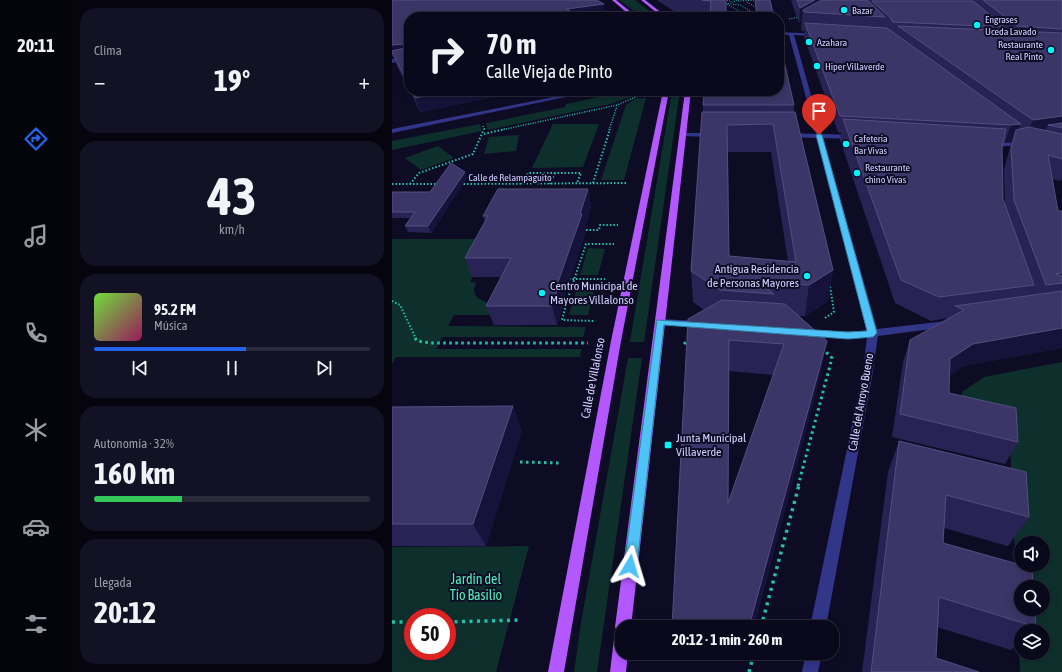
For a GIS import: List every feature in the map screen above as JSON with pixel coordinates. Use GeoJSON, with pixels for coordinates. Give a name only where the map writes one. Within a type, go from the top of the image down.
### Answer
{"type":"FeatureCollection","features":[{"type":"Feature","properties":{"kind":"main road"},"geometry":{"type":"LineString","coordinates":[[614,0],[629,12]]}},
{"type":"Feature","properties":{"kind":"main road"},"geometry":{"type":"LineString","coordinates":[[643,0],[659,12]]}},
{"type":"Feature","properties":{"kind":"main road","name":"Calle de Villalonso"},"geometry":{"type":"LineString","coordinates":[[556,672],[615,348],[665,96]]}},
{"type":"Feature","properties":{"kind":"main road"},"geometry":{"type":"LineString","coordinates":[[624,620],[687,96]]}},
{"type":"Feature","properties":{"kind":"main road"},"geometry":{"type":"LineString","coordinates":[[618,672],[619,660]]}},
{"type":"Feature","properties":{"kind":"street"},"geometry":{"type":"LineString","coordinates":[[784,33],[793,31],[826,35]]}},
{"type":"Feature","properties":{"kind":"street","name":"Calle del Arroyo Bueno"},"geometry":{"type":"LineString","coordinates":[[793,31],[819,135],[873,333],[864,390],[819,620]]}},
{"type":"Feature","properties":{"kind":"street"},"geometry":{"type":"LineString","coordinates":[[392,60],[404,59]]}},
{"type":"Feature","properties":{"kind":"street"},"geometry":{"type":"LineString","coordinates":[[392,130],[566,96]]}},
{"type":"Feature","properties":{"kind":"street"},"geometry":{"type":"LineString","coordinates":[[683,135],[721,135]]}},
{"type":"Feature","properties":{"kind":"street"},"geometry":{"type":"LineString","coordinates":[[783,135],[819,135],[864,138]]}},
{"type":"Feature","properties":{"kind":"street"},"geometry":{"type":"LineString","coordinates":[[981,145],[1004,148],[1029,144],[1014,136]]}},
{"type":"Feature","properties":{"kind":"street"},"geometry":{"type":"LineString","coordinates":[[660,322],[708,325]]}},
{"type":"Feature","properties":{"kind":"street"},"geometry":{"type":"LineString","coordinates":[[793,331],[848,336],[955,323]]}},
{"type":"Feature","properties":{"kind":"street"},"geometry":{"type":"LineString","coordinates":[[810,672],[813,660]]}},
{"type":"Feature","properties":{"kind":"path"},"geometry":{"type":"LineString","coordinates":[[727,0],[731,2]]}},
{"type":"Feature","properties":{"kind":"path"},"geometry":{"type":"LineString","coordinates":[[720,5],[738,0],[744,2]]}},
{"type":"Feature","properties":{"kind":"path"},"geometry":{"type":"LineString","coordinates":[[740,5],[747,1],[761,0]]}},
{"type":"Feature","properties":{"kind":"path"},"geometry":{"type":"LineString","coordinates":[[747,1],[760,10]]}},
{"type":"Feature","properties":{"kind":"path"},"geometry":{"type":"LineString","coordinates":[[723,3],[740,5],[752,12]]}},
{"type":"Feature","properties":{"kind":"path"},"geometry":{"type":"LineString","coordinates":[[728,4],[740,12]]}},
{"type":"Feature","properties":{"kind":"path"},"geometry":{"type":"LineString","coordinates":[[484,134],[617,106],[638,96]]}},
{"type":"Feature","properties":{"kind":"path"},"geometry":{"type":"LineString","coordinates":[[593,183],[617,106]]}},
{"type":"Feature","properties":{"kind":"path"},"geometry":{"type":"LineString","coordinates":[[410,184],[419,172],[473,154],[485,131],[482,122]]}},
{"type":"Feature","properties":{"kind":"path"},"geometry":{"type":"LineString","coordinates":[[522,184],[528,173],[582,173],[577,183]]}},
{"type":"Feature","properties":{"kind":"path"},"geometry":{"type":"LineString","coordinates":[[550,184],[555,173]]}},
{"type":"Feature","properties":{"kind":"path","name":"Calle de Relampaguito"},"geometry":{"type":"LineString","coordinates":[[456,184],[628,183]]}},
{"type":"Feature","properties":{"kind":"path"},"geometry":{"type":"LineString","coordinates":[[392,184],[440,184]]}},
{"type":"Feature","properties":{"kind":"path"},"geometry":{"type":"LineString","coordinates":[[586,230],[599,230],[600,225],[618,225]]}},
{"type":"Feature","properties":{"kind":"path"},"geometry":{"type":"LineString","coordinates":[[594,320],[562,320],[586,244],[614,244]]}},
{"type":"Feature","properties":{"kind":"path"},"geometry":{"type":"LineString","coordinates":[[823,320],[834,312],[828,278]]}},
{"type":"Feature","properties":{"kind":"path"},"geometry":{"type":"LineString","coordinates":[[569,279],[605,279]]}},
{"type":"Feature","properties":{"kind":"path"},"geometry":{"type":"LineString","coordinates":[[392,301],[400,305],[417,341],[431,343],[588,343]]}},
{"type":"Feature","properties":{"kind":"path"},"geometry":{"type":"LineString","coordinates":[[684,344],[689,339],[696,340]]}},
{"type":"Feature","properties":{"kind":"path"},"geometry":{"type":"LineString","coordinates":[[763,620],[832,358],[823,350],[816,349]]}},
{"type":"Feature","properties":{"kind":"path"},"geometry":{"type":"LineString","coordinates":[[520,462],[560,463]]}},
{"type":"Feature","properties":{"kind":"path"},"geometry":{"type":"LineString","coordinates":[[456,622],[522,620]]}},
{"type":"Feature","properties":{"kind":"path"},"geometry":{"type":"LineString","coordinates":[[392,622],[404,622]]}},
{"type":"Feature","properties":{"kind":"path"},"geometry":{"type":"LineString","coordinates":[[749,672],[752,660]]}},
{"type":"Feature","properties":{"kind":"green space"},"geometry":{"type":"Polygon","coordinates":[[[619,0],[635,0],[651,12],[635,12],[619,0]]]}},
{"type":"Feature","properties":{"kind":"green space"},"geometry":{"type":"Polygon","coordinates":[[[604,96],[633,96],[610,104],[488,130],[486,123],[565,107],[566,104],[604,96]]]}},
{"type":"Feature","properties":{"kind":"green space"},"geometry":{"type":"Polygon","coordinates":[[[671,97],[679,97],[644,342],[630,342],[671,97]]]}},
{"type":"Feature","properties":{"kind":"green space"},"geometry":{"type":"Polygon","coordinates":[[[646,98],[624,180],[601,180],[626,105],[635,99],[646,98]]]}},
{"type":"Feature","properties":{"kind":"green space"},"geometry":{"type":"Polygon","coordinates":[[[480,124],[482,131],[392,150],[392,141],[480,124]]]}},
{"type":"Feature","properties":{"kind":"green space"},"geometry":{"type":"Polygon","coordinates":[[[553,124],[599,124],[583,167],[532,168],[553,124]]]}},
{"type":"Feature","properties":{"kind":"green space"},"geometry":{"type":"Polygon","coordinates":[[[519,135],[516,151],[484,154],[489,137],[519,135]]]}},
{"type":"Feature","properties":{"kind":"green space"},"geometry":{"type":"Polygon","coordinates":[[[438,146],[454,158],[421,170],[405,158],[438,146]]]}},
{"type":"Feature","properties":{"kind":"green space"},"geometry":{"type":"Polygon","coordinates":[[[392,239],[492,239],[470,282],[476,283],[474,293],[476,296],[493,307],[499,315],[454,315],[448,326],[586,327],[583,337],[442,337],[436,349],[581,349],[580,357],[396,357],[392,364],[392,239]]]}},
{"type":"Feature","properties":{"kind":"green space"},"geometry":{"type":"Polygon","coordinates":[[[588,248],[605,249],[598,275],[580,275],[588,248]]]}},
{"type":"Feature","properties":{"kind":"green space"},"geometry":{"type":"Polygon","coordinates":[[[578,283],[596,283],[588,315],[569,315],[578,283]]]}},
{"type":"Feature","properties":{"kind":"green space"},"geometry":{"type":"Polygon","coordinates":[[[628,358],[642,358],[597,672],[574,672],[581,623],[628,358]]]}},
{"type":"Feature","properties":{"kind":"green space"},"geometry":{"type":"Polygon","coordinates":[[[1062,362],[1062,672],[1020,672],[1019,660],[1050,660],[1050,624],[1018,624],[1018,616],[1050,616],[1050,580],[1016,580],[1016,572],[1050,572],[1050,536],[1014,536],[1009,416],[960,405],[962,392],[984,377],[1062,362]]]}},
{"type":"Feature","properties":{"kind":"green space","name":"Jardín del Tío Basilio"},"geometry":{"type":"Polygon","coordinates":[[[529,546],[496,672],[392,672],[392,547],[529,546]]]}},
{"type":"Feature","properties":{"kind":"building"},"geometry":{"type":"Polygon","coordinates":[[[392,0],[597,0],[604,4],[567,9],[571,12],[404,12],[404,44],[392,45],[392,0]]]}},
{"type":"Feature","properties":{"kind":"building"},"geometry":{"type":"Polygon","coordinates":[[[702,0],[726,0],[726,12],[710,12],[711,1],[702,0]]]}},
{"type":"Feature","properties":{"kind":"building"},"geometry":{"type":"Polygon","coordinates":[[[770,0],[773,12],[757,12],[755,1],[770,0]]]}},
{"type":"Feature","properties":{"kind":"building"},"geometry":{"type":"Polygon","coordinates":[[[797,0],[815,0],[800,8],[797,0]]]}},
{"type":"Feature","properties":{"kind":"building"},"geometry":{"type":"Polygon","coordinates":[[[822,0],[867,0],[885,17],[804,12],[803,10],[822,0]]]}},
{"type":"Feature","properties":{"kind":"building"},"geometry":{"type":"Polygon","coordinates":[[[983,0],[1062,0],[1062,29],[1017,26],[983,0]]]}},
{"type":"Feature","properties":{"kind":"building"},"geometry":{"type":"Polygon","coordinates":[[[872,1],[973,1],[1005,27],[893,22],[890,17],[872,1]]]}},
{"type":"Feature","properties":{"kind":"building"},"geometry":{"type":"Polygon","coordinates":[[[805,23],[887,28],[1021,124],[1011,125],[840,116],[805,23]]]}},
{"type":"Feature","properties":{"kind":"building"},"geometry":{"type":"Polygon","coordinates":[[[898,26],[1062,33],[1062,116],[1033,120],[898,26]]]}},
{"type":"Feature","properties":{"kind":"building"},"geometry":{"type":"Polygon","coordinates":[[[404,48],[404,76],[392,52],[404,48]]]}},
{"type":"Feature","properties":{"kind":"building"},"geometry":{"type":"Polygon","coordinates":[[[784,61],[794,105],[703,105],[704,96],[784,96],[784,61]]]}},
{"type":"Feature","properties":{"kind":"building"},"geometry":{"type":"Polygon","coordinates":[[[414,96],[425,96],[415,98],[414,96]]]}},
{"type":"Feature","properties":{"kind":"building"},"geometry":{"type":"Polygon","coordinates":[[[702,112],[795,112],[833,270],[809,285],[760,282],[774,294],[720,290],[691,271],[702,112]],[[773,124],[727,125],[729,256],[796,262],[773,124]]]}},
{"type":"Feature","properties":{"kind":"building"},"geometry":{"type":"Polygon","coordinates":[[[843,119],[1006,129],[1002,148],[1003,199],[1034,285],[939,297],[901,280],[843,119]]]}},
{"type":"Feature","properties":{"kind":"building"},"geometry":{"type":"Polygon","coordinates":[[[1062,123],[1062,128],[1048,125],[1062,123]]]}},
{"type":"Feature","properties":{"kind":"building"},"geometry":{"type":"Polygon","coordinates":[[[1029,127],[1062,134],[1062,159],[1048,155],[1058,211],[1062,211],[1062,273],[1056,274],[1062,276],[1062,283],[1046,285],[1014,200],[1011,149],[1016,130],[1029,127]]]}},
{"type":"Feature","properties":{"kind":"building"},"geometry":{"type":"Polygon","coordinates":[[[451,163],[465,172],[428,226],[405,226],[415,212],[392,212],[392,192],[430,192],[451,163]]]}},
{"type":"Feature","properties":{"kind":"building"},"geometry":{"type":"Polygon","coordinates":[[[498,189],[588,189],[580,214],[582,214],[557,285],[559,285],[552,306],[486,306],[511,258],[465,258],[488,216],[483,216],[498,189]]]}},
{"type":"Feature","properties":{"kind":"building"},"geometry":{"type":"Polygon","coordinates":[[[1062,291],[1062,328],[973,344],[950,359],[949,393],[1016,408],[1018,442],[900,414],[910,340],[964,310],[955,306],[1062,291]]]}},
{"type":"Feature","properties":{"kind":"building"},"geometry":{"type":"Polygon","coordinates":[[[722,300],[785,304],[827,341],[751,620],[672,620],[688,319],[722,300]],[[729,340],[728,503],[784,344],[729,340]]]}},
{"type":"Feature","properties":{"kind":"building"},"geometry":{"type":"Polygon","coordinates":[[[513,406],[473,524],[392,524],[392,407],[513,406]]]}},
{"type":"Feature","properties":{"kind":"building"},"geometry":{"type":"Polygon","coordinates":[[[899,441],[1026,472],[1029,517],[946,495],[943,543],[1014,563],[1014,572],[1032,572],[1033,580],[1014,580],[1014,616],[1035,616],[1036,624],[1026,624],[939,597],[936,658],[979,672],[871,672],[899,441]]]}},
{"type":"Feature","properties":{"kind":"place","name":"Bazar"},"geometry":{"type":"Point","coordinates":[844,10]}},
{"type":"Feature","properties":{"kind":"place","name":"Engrases Uceda Lavado"},"geometry":{"type":"Point","coordinates":[977,25]}},
{"type":"Feature","properties":{"kind":"place","name":"Azahara"},"geometry":{"type":"Point","coordinates":[809,42]}},
{"type":"Feature","properties":{"kind":"place","name":"Restaurante Real Pinto"},"geometry":{"type":"Point","coordinates":[1051,50]}},
{"type":"Feature","properties":{"kind":"place","name":"Hiper Villaverde"},"geometry":{"type":"Point","coordinates":[817,66]}},
{"type":"Feature","properties":{"kind":"place","name":"Cafeteria Bar Vivas"},"geometry":{"type":"Point","coordinates":[846,144]}},
{"type":"Feature","properties":{"kind":"place","name":"Restaurante chino Vivas"},"geometry":{"type":"Point","coordinates":[857,173]}},
{"type":"Feature","properties":{"kind":"place","name":"Antigua Residencia de Personas Mayores"},"geometry":{"type":"Point","coordinates":[807,276]}},
{"type":"Feature","properties":{"kind":"place","name":"Centro Municipal de Mayores Villalonso"},"geometry":{"type":"Point","coordinates":[542,293]}},
{"type":"Feature","properties":{"kind":"place","name":"Junta Municipal Villaverde"},"geometry":{"type":"Point","coordinates":[668,445]}},
{"type":"Feature","properties":{"kind":"route"},"geometry":{"type":"LineString","coordinates":[[630,566],[660,322],[824,333],[848,336],[873,333],[823,145],[819,135]]}}]}
